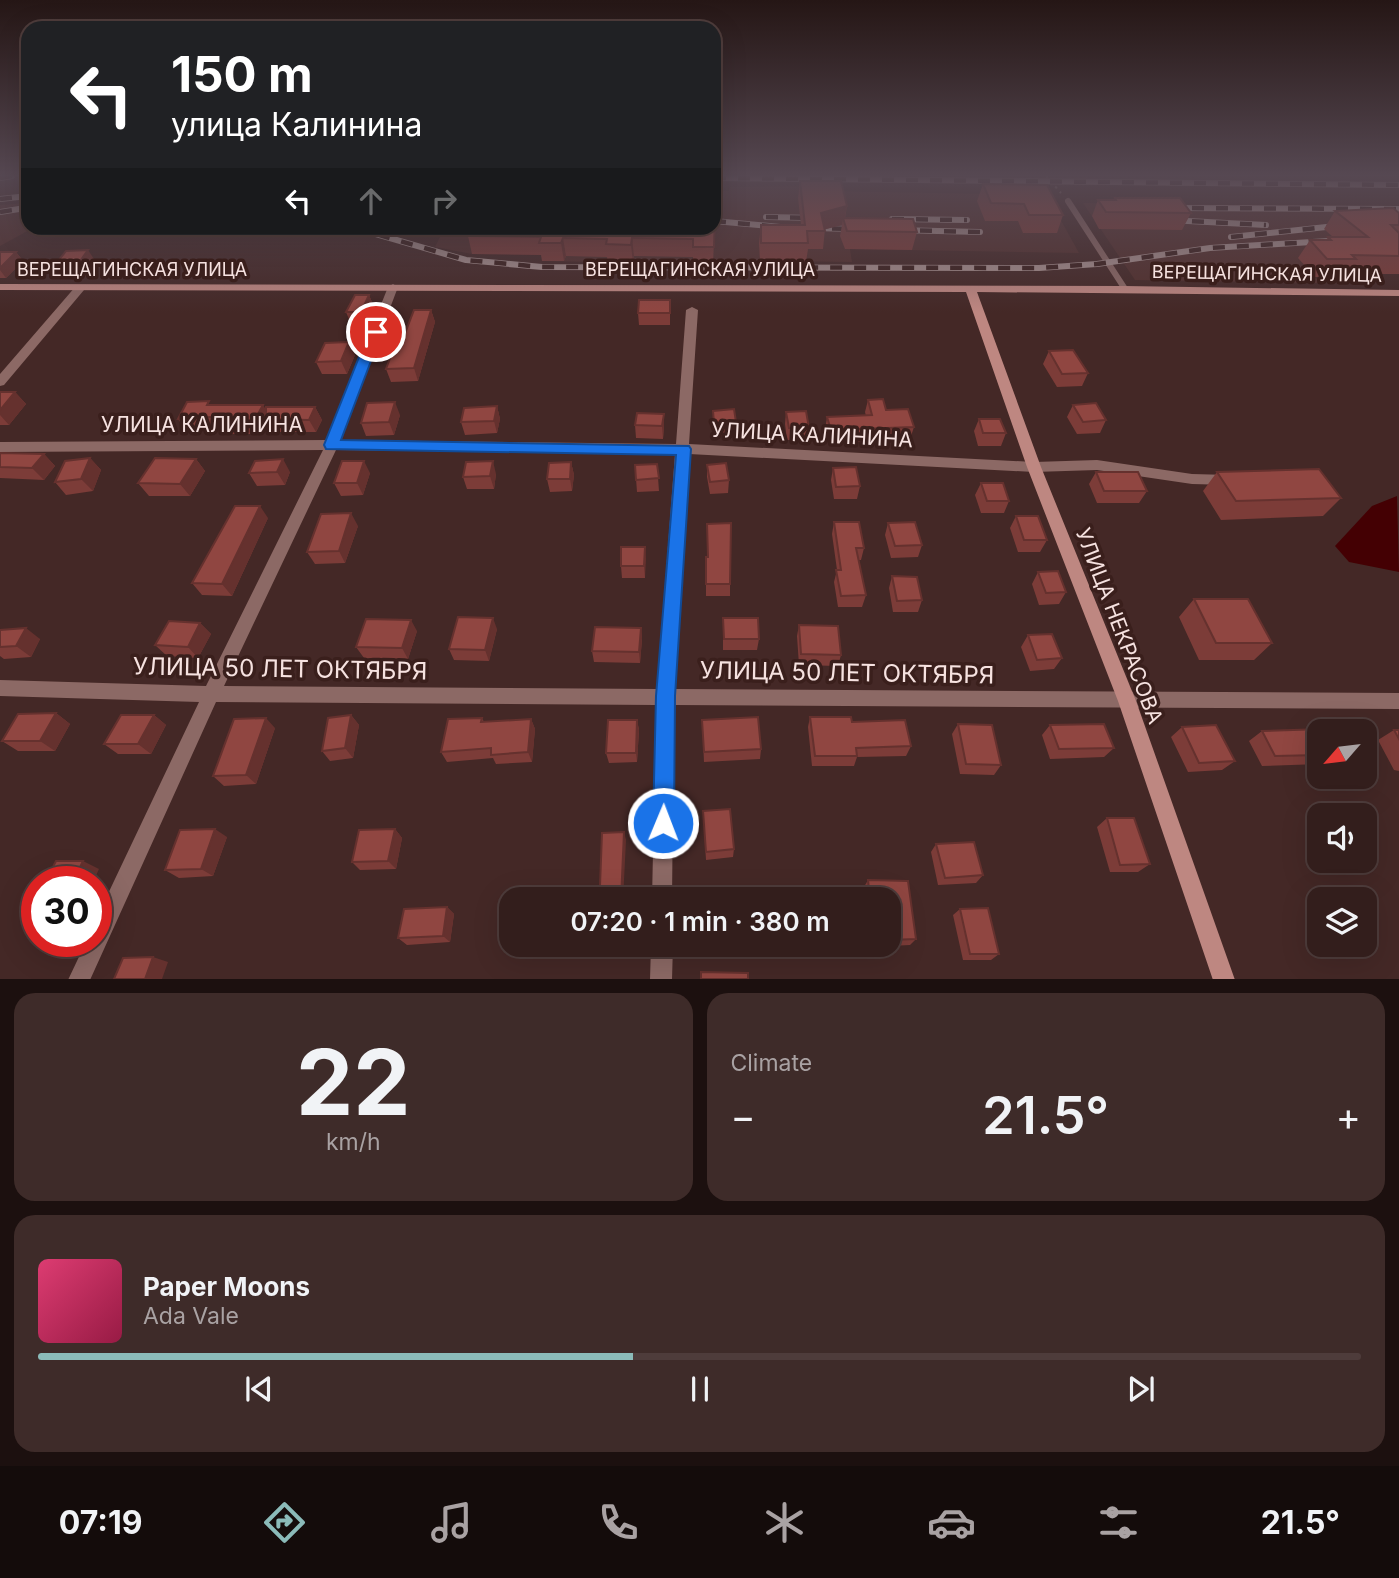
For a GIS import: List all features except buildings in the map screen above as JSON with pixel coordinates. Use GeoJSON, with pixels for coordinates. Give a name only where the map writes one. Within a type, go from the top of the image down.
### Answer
{"type":"FeatureCollection","features":[{"type":"Feature","properties":{"kind":"main road","name":"ВЕРЕЩАГИНСКАЯ УЛИЦА"},"geometry":{"type":"LineString","coordinates":[[0,287],[1125,289],[1399,293]]}},
{"type":"Feature","properties":{"kind":"main road","name":"УЛИЦА НЕКРАСОВА"},"geometry":{"type":"LineString","coordinates":[[970,289],[1034,467],[1127,701],[1224,979]]}},
{"type":"Feature","properties":{"kind":"street"},"geometry":{"type":"LineString","coordinates":[[79,979],[211,694],[332,445],[393,287]]}},
{"type":"Feature","properties":{"kind":"street"},"geometry":{"type":"LineString","coordinates":[[0,382],[80,288]]}},
{"type":"Feature","properties":{"kind":"street"},"geometry":{"type":"LineString","coordinates":[[662,887],[665,696],[692,310]]}},
{"type":"Feature","properties":{"kind":"street","name":"УЛИЦА КАЛИНИНА"},"geometry":{"type":"LineString","coordinates":[[0,447],[332,445],[684,449],[1034,467],[1097,465],[1192,479],[1242,480]]}},
{"type":"Feature","properties":{"kind":"street","name":"УЛИЦА 50 ЛЕТ ОКТЯБРЯ"},"geometry":{"type":"LineString","coordinates":[[0,688],[211,694],[1399,701]]}},
{"type":"Feature","properties":{"kind":"street"},"geometry":{"type":"LineString","coordinates":[[661,979],[662,957]]}},
{"type":"Feature","properties":{"kind":"lane"},"geometry":{"type":"LineString","coordinates":[[1081,222],[1125,289]]}},
{"type":"Feature","properties":{"kind":"shaded area"},"geometry":{"type":"Polygon","coordinates":[[[0,222],[21,222],[21,235],[0,246],[0,222]]]}},
{"type":"Feature","properties":{"kind":"shaded area"},"geometry":{"type":"Polygon","coordinates":[[[721,222],[1062,222],[1079,253],[850,249],[852,262],[777,261],[776,265],[542,261],[543,255],[472,254],[435,247],[440,237],[428,235],[721,235],[721,222]]]}},
{"type":"Feature","properties":{"kind":"shaded area"},"geometry":{"type":"Polygon","coordinates":[[[1096,222],[1399,222],[1399,274],[1340,273],[1342,278],[1315,277],[1320,283],[1135,280],[1096,222]]]}},
{"type":"Feature","properties":{"kind":"shaded area"},"geometry":{"type":"Polygon","coordinates":[[[1397,496],[1399,572],[1349,562],[1335,546],[1372,506],[1397,496]]]}},
{"type":"Feature","properties":{"kind":"railway"},"geometry":{"type":"LineString","coordinates":[[722,222],[780,227]]}},
{"type":"Feature","properties":{"kind":"railway"},"geometry":{"type":"LineString","coordinates":[[1201,222],[1266,225]]}},
{"type":"Feature","properties":{"kind":"railway"},"geometry":{"type":"LineString","coordinates":[[1231,237],[1345,225]]}},
{"type":"Feature","properties":{"kind":"railway"},"geometry":{"type":"LineString","coordinates":[[808,228],[861,229]]}},
{"type":"Feature","properties":{"kind":"railway"},"geometry":{"type":"LineString","coordinates":[[896,230],[980,232]]}},
{"type":"Feature","properties":{"kind":"railway"},"geometry":{"type":"LineString","coordinates":[[379,235],[466,260],[542,267],[1039,268],[1097,264],[1210,248],[1329,241]]}},
{"type":"Feature","properties":{"kind":"route"},"geometry":{"type":"LineString","coordinates":[[376,332],[332,445],[684,449],[665,696],[663,823]]}}]}
